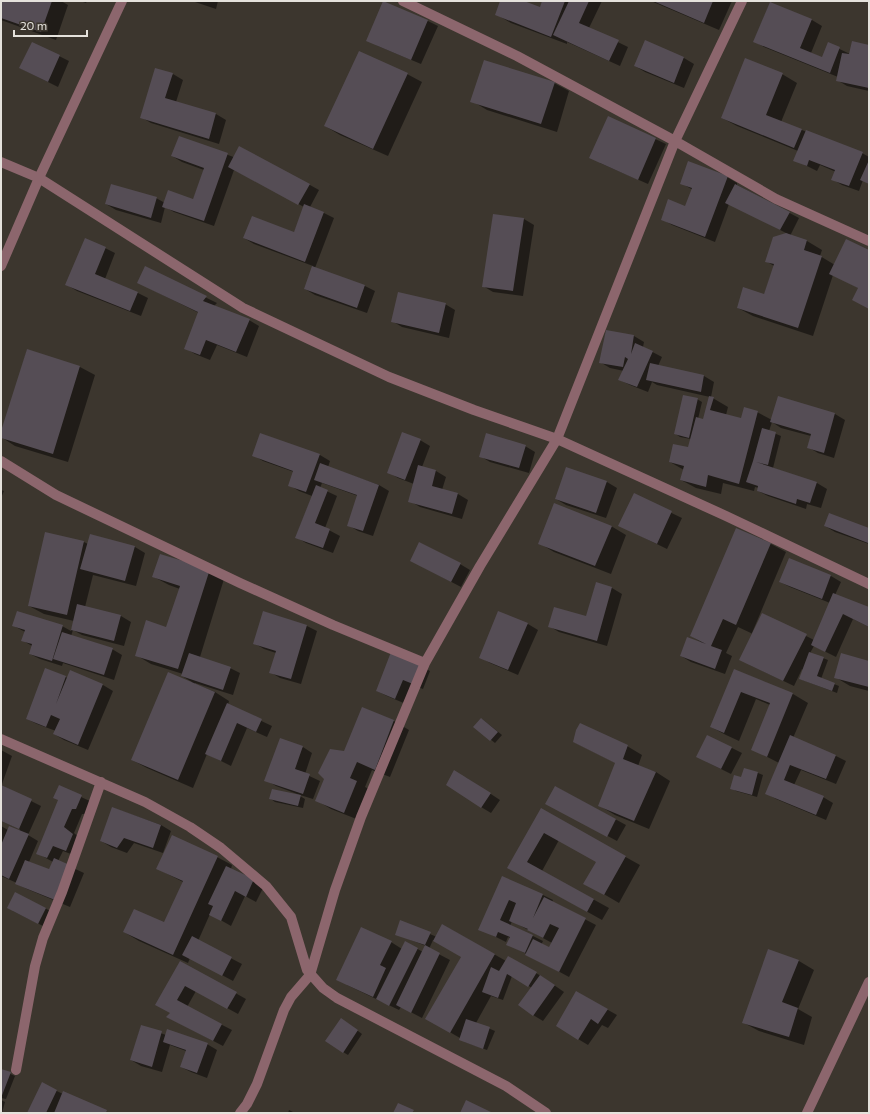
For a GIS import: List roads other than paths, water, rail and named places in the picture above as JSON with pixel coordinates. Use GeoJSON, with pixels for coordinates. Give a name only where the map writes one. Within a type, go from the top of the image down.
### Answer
{"type":"FeatureCollection","features":[{"type":"Feature","properties":{"kind":"street"},"geometry":{"type":"LineString","coordinates":[[1,266],[39,178],[122,1]]}},
{"type":"Feature","properties":{"kind":"street"},"geometry":{"type":"LineString","coordinates":[[403,1],[518,56],[675,141],[776,199],[869,241]]}},
{"type":"Feature","properties":{"kind":"street"},"geometry":{"type":"LineString","coordinates":[[240,1113],[248,1104],[257,1084],[284,1010],[291,997],[310,975],[335,890],[361,817],[425,663],[480,566],[557,439],[675,141],[742,1]]}},
{"type":"Feature","properties":{"kind":"street"},"geometry":{"type":"LineString","coordinates":[[1,162],[39,178],[243,308],[389,377],[474,410],[557,439],[733,519],[869,584]]}},
{"type":"Feature","properties":{"kind":"street"},"geometry":{"type":"LineString","coordinates":[[1,461],[56,495],[233,580],[333,625],[425,663]]}},
{"type":"Feature","properties":{"kind":"street"},"geometry":{"type":"LineString","coordinates":[[1,739],[145,802],[190,827],[221,848],[266,886],[291,917],[300,942],[304,961],[310,975],[323,988],[337,998],[506,1086],[546,1113]]}},
{"type":"Feature","properties":{"kind":"street"},"geometry":{"type":"LineString","coordinates":[[16,1070],[35,966],[39,952],[101,782]]}},
{"type":"Feature","properties":{"kind":"street"},"geometry":{"type":"LineString","coordinates":[[807,1113],[869,982]]}}]}
